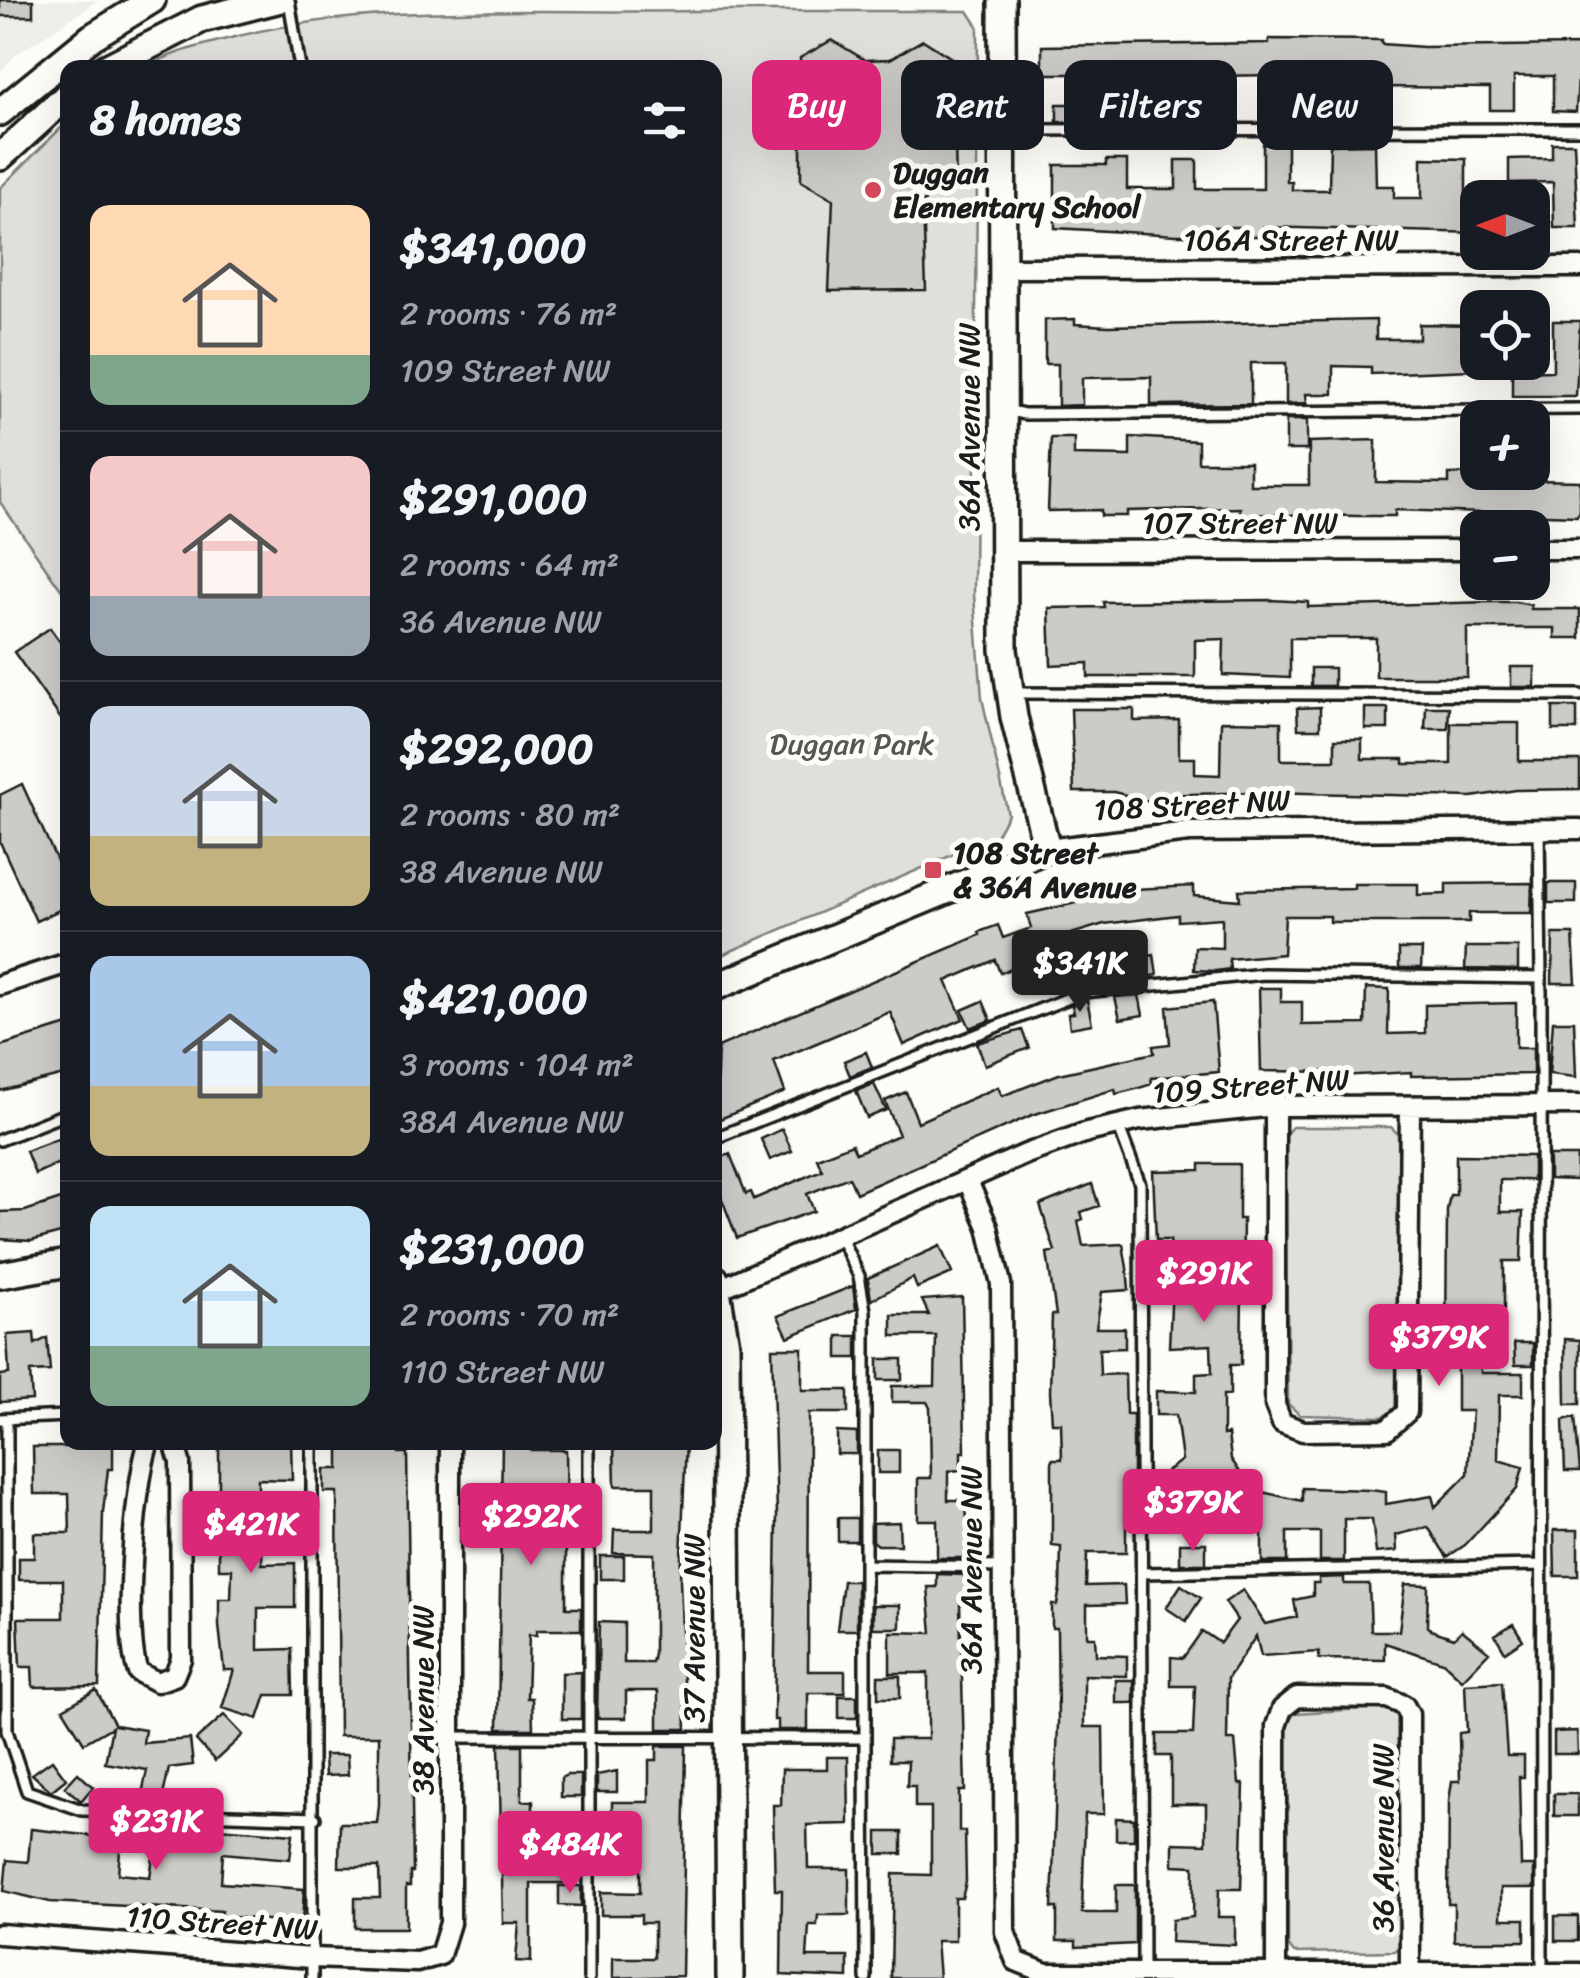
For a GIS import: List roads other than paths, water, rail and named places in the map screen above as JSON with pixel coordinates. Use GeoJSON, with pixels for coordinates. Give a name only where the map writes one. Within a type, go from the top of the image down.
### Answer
{"type":"FeatureCollection","features":[{"type":"Feature","properties":{"kind":"street"},"geometry":{"type":"LineString","coordinates":[[3,102],[92,36],[152,0]]}},
{"type":"Feature","properties":{"kind":"street"},"geometry":{"type":"LineString","coordinates":[[122,60],[202,19],[277,0]]}},
{"type":"Feature","properties":{"kind":"street","name":"36A Avenue NW"},"geometry":{"type":"LineString","coordinates":[[1002,0],[1002,60]]}},
{"type":"Feature","properties":{"kind":"street"},"geometry":{"type":"LineString","coordinates":[[0,157],[60,102]]}},
{"type":"Feature","properties":{"kind":"street","name":"36A Avenue NW"},"geometry":{"type":"LineString","coordinates":[[1002,150],[1002,551],[1010,693],[1047,850]]}},
{"type":"Feature","properties":{"kind":"street","name":"106A Street NW"},"geometry":{"type":"LineString","coordinates":[[1002,268],[1580,267]]}},
{"type":"Feature","properties":{"kind":"street"},"geometry":{"type":"LineString","coordinates":[[1550,550],[1580,549]]}},
{"type":"Feature","properties":{"kind":"street","name":"107 Street NW"},"geometry":{"type":"LineString","coordinates":[[1002,551],[1460,550]]}},
{"type":"Feature","properties":{"kind":"street","name":"108 Street NW"},"geometry":{"type":"LineString","coordinates":[[722,985],[1047,850],[1189,832],[1580,829]]}},
{"type":"Feature","properties":{"kind":"street"},"geometry":{"type":"LineString","coordinates":[[0,986],[60,966]]}},
{"type":"Feature","properties":{"kind":"street","name":"109 Street NW"},"geometry":{"type":"LineString","coordinates":[[722,1282],[1026,1154],[1118,1125],[1187,1113],[1274,1106],[1580,1105]]}},
{"type":"Feature","properties":{"kind":"street"},"geometry":{"type":"LineString","coordinates":[[1274,1106],[1274,1405],[1282,1423],[1303,1431],[1388,1430],[1402,1421],[1410,1396],[1410,1106]]}},
{"type":"Feature","properties":{"kind":"street","name":"36A Avenue NW"},"geometry":{"type":"LineString","coordinates":[[968,1181],[988,1227],[1002,1284],[1004,1932],[1016,1962],[1046,1973],[1143,1976]]}},
{"type":"Feature","properties":{"kind":"street"},"geometry":{"type":"LineString","coordinates":[[0,1275],[60,1264]]}},
{"type":"Feature","properties":{"kind":"street","name":"37 Avenue NW"},"geometry":{"type":"LineString","coordinates":[[722,1318],[726,1345],[730,1978]]}},
{"type":"Feature","properties":{"kind":"street"},"geometry":{"type":"LineString","coordinates":[[148,1450],[134,1552],[134,1649],[138,1672],[157,1682],[174,1676],[181,1659],[180,1462],[176,1450]]}},
{"type":"Feature","properties":{"kind":"street","name":"38 Avenue NW"},"geometry":{"type":"LineString","coordinates":[[440,1955],[450,1936],[450,1450]]}},
{"type":"Feature","properties":{"kind":"street","name":"36 Avenue NW"},"geometry":{"type":"LineString","coordinates":[[1276,1972],[1276,1726],[1282,1709],[1297,1697],[1387,1698],[1404,1705],[1411,1726],[1410,1972]]}},
{"type":"Feature","properties":{"kind":"street","name":"110 Street NW"},"geometry":{"type":"LineString","coordinates":[[0,1934],[312,1958],[417,1962],[440,1955]]}},
{"type":"Feature","properties":{"kind":"street"},"geometry":{"type":"LineString","coordinates":[[1143,1976],[1276,1972],[1580,1973]]}},
{"type":"Feature","properties":{"kind":"lane"},"geometry":{"type":"LineString","coordinates":[[289,0],[299,60]]}},
{"type":"Feature","properties":{"kind":"lane"},"geometry":{"type":"LineString","coordinates":[[1044,130],[1580,130]]}},
{"type":"Feature","properties":{"kind":"lane"},"geometry":{"type":"LineString","coordinates":[[1002,409],[1024,414],[1580,409]]}},
{"type":"Feature","properties":{"kind":"lane"},"geometry":{"type":"LineString","coordinates":[[1010,693],[1580,695]]}},
{"type":"Feature","properties":{"kind":"lane"},"geometry":{"type":"LineString","coordinates":[[1539,829],[1542,1975]]}},
{"type":"Feature","properties":{"kind":"lane"},"geometry":{"type":"LineString","coordinates":[[722,1135],[1084,992],[1264,974],[1540,978]]}},
{"type":"Feature","properties":{"kind":"lane"},"geometry":{"type":"LineString","coordinates":[[0,1140],[60,1116]]}},
{"type":"Feature","properties":{"kind":"lane"},"geometry":{"type":"LineString","coordinates":[[1118,1125],[1140,1184],[1143,1976]]}},
{"type":"Feature","properties":{"kind":"lane"},"geometry":{"type":"LineString","coordinates":[[840,1235],[858,1276],[865,1311],[866,1978]]}},
{"type":"Feature","properties":{"kind":"lane"},"geometry":{"type":"LineString","coordinates":[[60,1416],[4,1419],[6,1731],[28,1791],[82,1810],[315,1818]]}},
{"type":"Feature","properties":{"kind":"lane"},"geometry":{"type":"LineString","coordinates":[[312,1450],[312,1978]]}},
{"type":"Feature","properties":{"kind":"lane"},"geometry":{"type":"LineString","coordinates":[[588,1450],[589,1978]]}},
{"type":"Feature","properties":{"kind":"lane"},"geometry":{"type":"LineString","coordinates":[[866,1565],[1004,1566]]}},
{"type":"Feature","properties":{"kind":"lane"},"geometry":{"type":"LineString","coordinates":[[1143,1573],[1541,1565]]}},
{"type":"Feature","properties":{"kind":"lane"},"geometry":{"type":"LineString","coordinates":[[450,1737],[866,1738]]}},
{"type":"Feature","properties":{"kind":"place","name":"Duggan Elementary School"},"geometry":{"type":"Point","coordinates":[873,190]}},
{"type":"Feature","properties":{"kind":"place","name":"108 Street & 36A Avenue"},"geometry":{"type":"Point","coordinates":[933,870]}},
{"type":"Feature","properties":{"kind":"park label","name":"Duggan Park"},"geometry":{"type":"Point","coordinates":[852,744]}}]}
